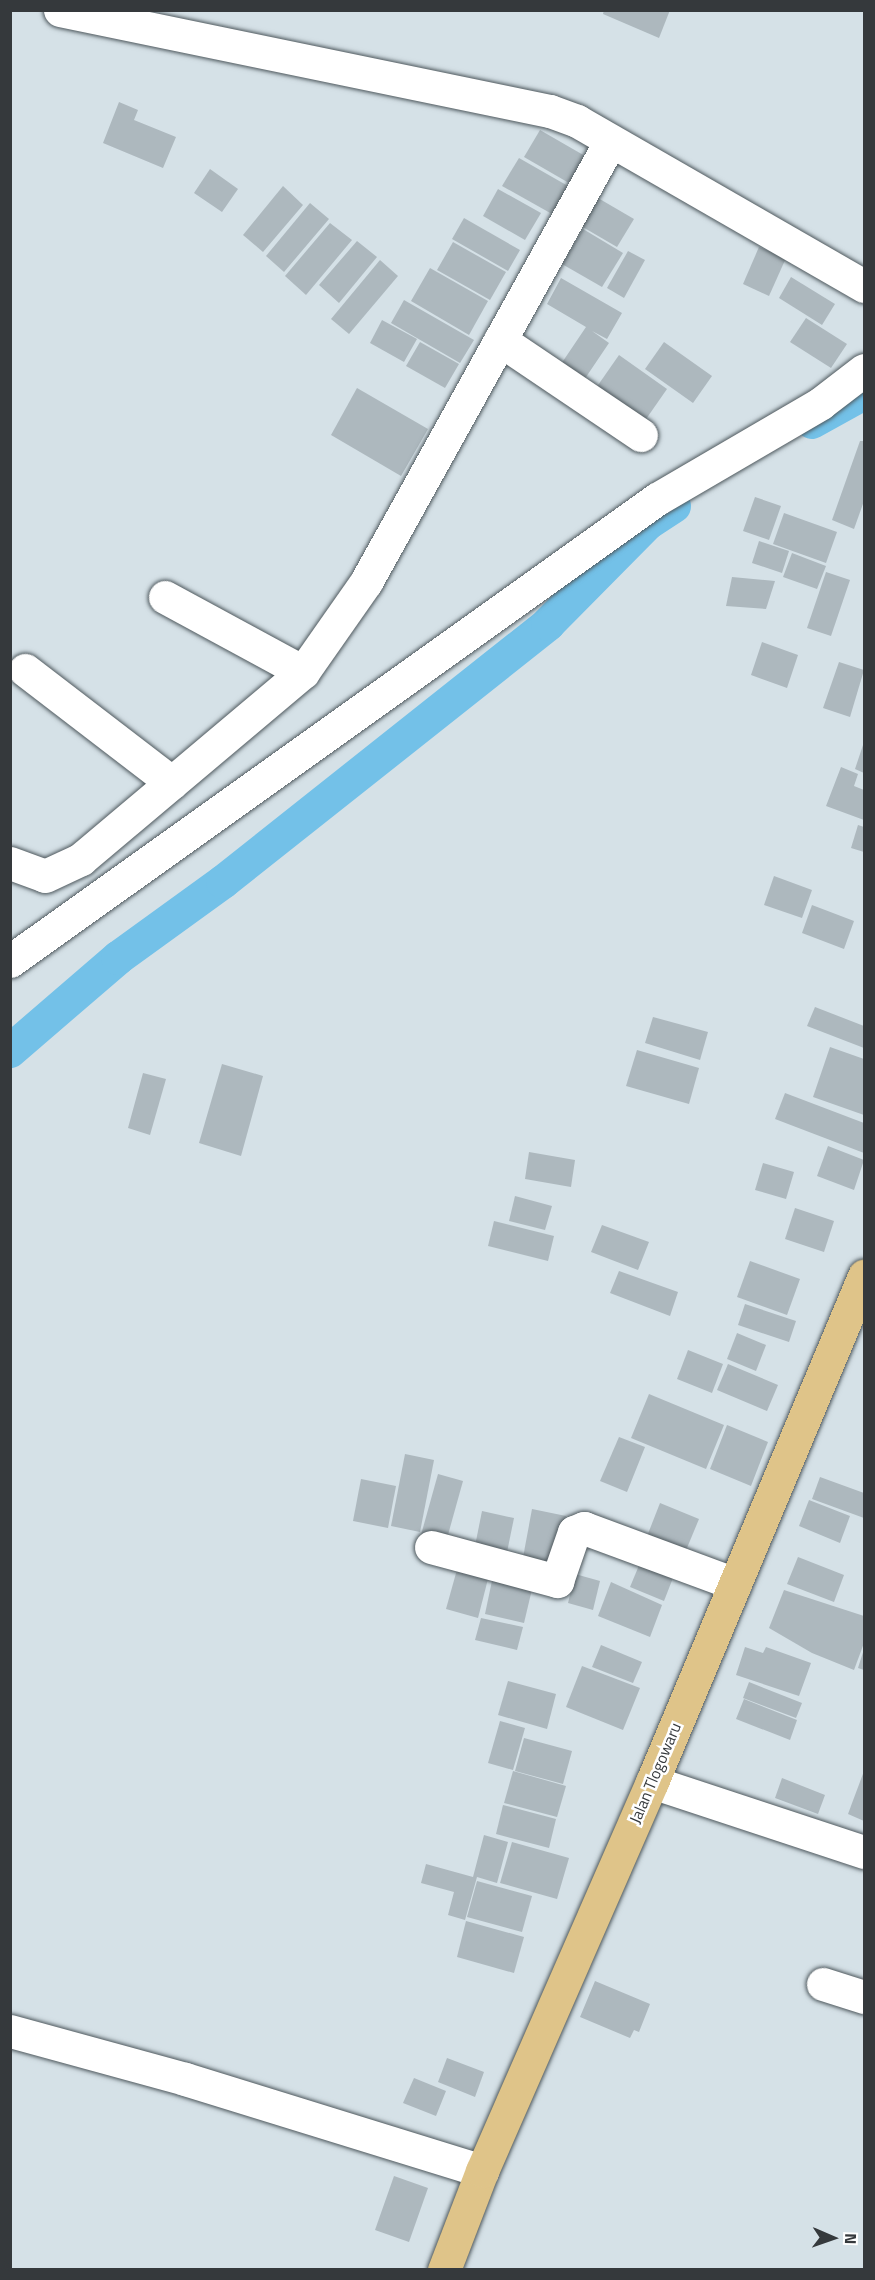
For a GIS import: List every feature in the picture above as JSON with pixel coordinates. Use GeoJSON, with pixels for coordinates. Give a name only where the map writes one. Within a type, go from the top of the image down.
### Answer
{"type":"FeatureCollection","features":[{"type":"Feature","properties":{"kind":"main road","name":"Jalan Tlogowaru"},"geometry":{"type":"LineString","coordinates":[[444,2270],[482,2171],[652,1782],[864,1276]]}},
{"type":"Feature","properties":{"kind":"street"},"geometry":{"type":"LineString","coordinates":[[60,10],[550,111],[578,121],[610,142],[864,286]]}},
{"type":"Feature","properties":{"kind":"street"},"geometry":{"type":"LineString","coordinates":[[10,862],[31,873],[45,876],[59,873],[81,859],[303,672],[366,582],[610,142]]}},
{"type":"Feature","properties":{"kind":"street"},"geometry":{"type":"LineString","coordinates":[[500,340],[641,435]]}},
{"type":"Feature","properties":{"kind":"street"},"geometry":{"type":"LineString","coordinates":[[10,961],[657,499],[821,403],[864,369]]}},
{"type":"Feature","properties":{"kind":"street"},"geometry":{"type":"LineString","coordinates":[[165,597],[303,672]]}},
{"type":"Feature","properties":{"kind":"street"},"geometry":{"type":"LineString","coordinates":[[26,670],[172,783]]}},
{"type":"Feature","properties":{"kind":"street"},"geometry":{"type":"LineString","coordinates":[[431,1546],[557,1581],[574,1532],[584,1528],[735,1584]]}},
{"type":"Feature","properties":{"kind":"street"},"geometry":{"type":"LineString","coordinates":[[652,1782],[864,1852]]}},
{"type":"Feature","properties":{"kind":"street"},"geometry":{"type":"LineString","coordinates":[[824,1984],[864,1996]]}},
{"type":"Feature","properties":{"kind":"street"},"geometry":{"type":"LineString","coordinates":[[10,2031],[185,2079],[482,2171]]}},
{"type":"Feature","properties":{"kind":"building"},"geometry":{"type":"Polygon","coordinates":[[[604,10],[670,10],[659,38],[603,14],[604,10]]]}},
{"type":"Feature","properties":{"kind":"building"},"geometry":{"type":"Polygon","coordinates":[[[119,102],[138,110],[134,120],[176,137],[163,168],[103,143],[119,102]]]}},
{"type":"Feature","properties":{"kind":"building"},"geometry":{"type":"Polygon","coordinates":[[[540,130],[585,156],[569,183],[524,157],[540,130]]]}},
{"type":"Feature","properties":{"kind":"building"},"geometry":{"type":"Polygon","coordinates":[[[519,158],[568,186],[552,214],[502,186],[519,158]]]}},
{"type":"Feature","properties":{"kind":"building"},"geometry":{"type":"Polygon","coordinates":[[[210,169],[238,189],[222,212],[194,193],[210,169]]]}},
{"type":"Feature","properties":{"kind":"building"},"geometry":{"type":"Polygon","coordinates":[[[283,186],[303,205],[263,252],[243,235],[283,186]]]}},
{"type":"Feature","properties":{"kind":"building"},"geometry":{"type":"Polygon","coordinates":[[[498,189],[541,213],[525,240],[483,216],[498,189]]]}},
{"type":"Feature","properties":{"kind":"building"},"geometry":{"type":"Polygon","coordinates":[[[598,198],[634,219],[617,247],[581,226],[598,198]]]}},
{"type":"Feature","properties":{"kind":"building"},"geometry":{"type":"Polygon","coordinates":[[[310,203],[329,219],[284,272],[266,256],[310,203]]]}},
{"type":"Feature","properties":{"kind":"building"},"geometry":{"type":"Polygon","coordinates":[[[464,218],[520,250],[508,271],[452,239],[464,218]]]}},
{"type":"Feature","properties":{"kind":"building"},"geometry":{"type":"Polygon","coordinates":[[[330,223],[352,240],[306,295],[285,276],[330,223]]]}},
{"type":"Feature","properties":{"kind":"building"},"geometry":{"type":"Polygon","coordinates":[[[583,229],[623,253],[602,287],[562,264],[583,229]]]}},
{"type":"Feature","properties":{"kind":"building"},"geometry":{"type":"Polygon","coordinates":[[[357,241],[377,257],[339,303],[319,285],[357,241]]]}},
{"type":"Feature","properties":{"kind":"building"},"geometry":{"type":"Polygon","coordinates":[[[453,242],[506,272],[490,300],[437,270],[453,242]]]}},
{"type":"Feature","properties":{"kind":"building"},"geometry":{"type":"Polygon","coordinates":[[[759,247],[786,258],[769,296],[743,284],[759,247]]]}},
{"type":"Feature","properties":{"kind":"building"},"geometry":{"type":"Polygon","coordinates":[[[628,251],[645,260],[624,298],[607,288],[628,251]]]}},
{"type":"Feature","properties":{"kind":"building"},"geometry":{"type":"Polygon","coordinates":[[[380,260],[398,276],[349,334],[331,319],[380,260]]]}},
{"type":"Feature","properties":{"kind":"building"},"geometry":{"type":"Polygon","coordinates":[[[430,268],[488,301],[469,335],[411,301],[430,268]]]}},
{"type":"Feature","properties":{"kind":"building"},"geometry":{"type":"Polygon","coordinates":[[[791,277],[835,304],[822,325],[779,298],[791,277]]]}},
{"type":"Feature","properties":{"kind":"building"},"geometry":{"type":"Polygon","coordinates":[[[561,278],[622,313],[607,339],[592,331],[609,343],[582,383],[559,367],[586,327],[547,304],[561,278]]]}},
{"type":"Feature","properties":{"kind":"building"},"geometry":{"type":"Polygon","coordinates":[[[404,300],[474,340],[460,363],[391,323],[404,300]]]}},
{"type":"Feature","properties":{"kind":"building"},"geometry":{"type":"Polygon","coordinates":[[[806,318],[847,344],[831,368],[790,342],[806,318]]]}},
{"type":"Feature","properties":{"kind":"building"},"geometry":{"type":"Polygon","coordinates":[[[382,320],[417,339],[404,362],[370,343],[382,320]]]}},
{"type":"Feature","properties":{"kind":"building"},"geometry":{"type":"Polygon","coordinates":[[[420,342],[459,364],[445,388],[406,366],[420,342]]]}},
{"type":"Feature","properties":{"kind":"building"},"geometry":{"type":"Polygon","coordinates":[[[664,342],[712,376],[693,403],[645,369],[664,342]]]}},
{"type":"Feature","properties":{"kind":"building"},"geometry":{"type":"Polygon","coordinates":[[[619,355],[667,389],[644,422],[596,388],[619,355]]]}},
{"type":"Feature","properties":{"kind":"building"},"geometry":{"type":"Polygon","coordinates":[[[357,388],[428,429],[401,476],[331,435],[357,388]]]}},
{"type":"Feature","properties":{"kind":"building"},"geometry":{"type":"Polygon","coordinates":[[[860,441],[864,441],[864,501],[854,529],[832,520],[860,441]]]}},
{"type":"Feature","properties":{"kind":"building"},"geometry":{"type":"Polygon","coordinates":[[[755,497],[781,506],[769,540],[743,531],[755,497]]]}},
{"type":"Feature","properties":{"kind":"building"},"geometry":{"type":"Polygon","coordinates":[[[784,513],[837,532],[826,563],[773,544],[784,513]]]}},
{"type":"Feature","properties":{"kind":"building"},"geometry":{"type":"Polygon","coordinates":[[[759,541],[789,551],[782,573],[752,563],[759,541]]]}},
{"type":"Feature","properties":{"kind":"building"},"geometry":{"type":"Polygon","coordinates":[[[792,553],[826,566],[817,589],[783,577],[792,553]]]}},
{"type":"Feature","properties":{"kind":"building"},"geometry":{"type":"Polygon","coordinates":[[[826,572],[850,580],[831,636],[807,628],[826,572]]]}},
{"type":"Feature","properties":{"kind":"building"},"geometry":{"type":"Polygon","coordinates":[[[732,577],[775,581],[766,609],[726,606],[732,577]]]}},
{"type":"Feature","properties":{"kind":"building"},"geometry":{"type":"Polygon","coordinates":[[[762,642],[798,655],[787,688],[751,675],[762,642]]]}},
{"type":"Feature","properties":{"kind":"building"},"geometry":{"type":"Polygon","coordinates":[[[839,662],[864,670],[850,717],[823,708],[839,662]]]}},
{"type":"Feature","properties":{"kind":"building"},"geometry":{"type":"Polygon","coordinates":[[[864,742],[864,773],[855,769],[864,742]]]}},
{"type":"Feature","properties":{"kind":"building"},"geometry":{"type":"Polygon","coordinates":[[[841,767],[858,774],[854,786],[864,790],[864,820],[826,806],[841,767]]]}},
{"type":"Feature","properties":{"kind":"building"},"geometry":{"type":"Polygon","coordinates":[[[858,825],[864,827],[864,852],[851,848],[858,825]]]}},
{"type":"Feature","properties":{"kind":"building"},"geometry":{"type":"Polygon","coordinates":[[[774,876],[812,890],[802,918],[764,905],[774,876]]]}},
{"type":"Feature","properties":{"kind":"building"},"geometry":{"type":"Polygon","coordinates":[[[812,905],[854,921],[844,949],[802,933],[812,905]]]}},
{"type":"Feature","properties":{"kind":"building"},"geometry":{"type":"Polygon","coordinates":[[[815,1007],[864,1026],[864,1048],[807,1026],[815,1007]]]}},
{"type":"Feature","properties":{"kind":"building"},"geometry":{"type":"Polygon","coordinates":[[[653,1017],[708,1032],[700,1060],[645,1043],[653,1017]]]}},
{"type":"Feature","properties":{"kind":"building"},"geometry":{"type":"Polygon","coordinates":[[[830,1047],[864,1059],[864,1115],[813,1097],[830,1047]]]}},
{"type":"Feature","properties":{"kind":"building"},"geometry":{"type":"Polygon","coordinates":[[[637,1050],[699,1068],[689,1104],[626,1086],[637,1050]]]}},
{"type":"Feature","properties":{"kind":"building"},"geometry":{"type":"Polygon","coordinates":[[[222,1064],[263,1076],[241,1156],[199,1143],[222,1064]]]}},
{"type":"Feature","properties":{"kind":"building"},"geometry":{"type":"Polygon","coordinates":[[[143,1073],[166,1079],[150,1135],[128,1128],[143,1073]]]}},
{"type":"Feature","properties":{"kind":"building"},"geometry":{"type":"Polygon","coordinates":[[[785,1093],[864,1123],[864,1153],[775,1119],[785,1093]]]}},
{"type":"Feature","properties":{"kind":"building"},"geometry":{"type":"Polygon","coordinates":[[[828,1146],[864,1160],[854,1190],[817,1176],[828,1146]]]}},
{"type":"Feature","properties":{"kind":"building"},"geometry":{"type":"Polygon","coordinates":[[[529,1152],[575,1160],[571,1187],[525,1179],[529,1152]]]}},
{"type":"Feature","properties":{"kind":"building"},"geometry":{"type":"Polygon","coordinates":[[[763,1163],[794,1172],[786,1199],[755,1190],[763,1163]]]}},
{"type":"Feature","properties":{"kind":"building"},"geometry":{"type":"Polygon","coordinates":[[[515,1196],[552,1206],[545,1230],[509,1221],[515,1196]]]}},
{"type":"Feature","properties":{"kind":"building"},"geometry":{"type":"Polygon","coordinates":[[[795,1208],[834,1221],[824,1252],[785,1239],[795,1208]]]}},
{"type":"Feature","properties":{"kind":"building"},"geometry":{"type":"Polygon","coordinates":[[[494,1221],[554,1236],[548,1261],[488,1246],[494,1221]]]}},
{"type":"Feature","properties":{"kind":"building"},"geometry":{"type":"Polygon","coordinates":[[[602,1225],[649,1242],[638,1270],[591,1252],[602,1225]]]}},
{"type":"Feature","properties":{"kind":"building"},"geometry":{"type":"Polygon","coordinates":[[[750,1261],[800,1279],[787,1315],[737,1297],[750,1261]]]}},
{"type":"Feature","properties":{"kind":"building"},"geometry":{"type":"Polygon","coordinates":[[[619,1271],[678,1292],[670,1316],[610,1293],[619,1271]]]}},
{"type":"Feature","properties":{"kind":"building"},"geometry":{"type":"Polygon","coordinates":[[[745,1304],[796,1321],[789,1342],[738,1325],[745,1304]]]}},
{"type":"Feature","properties":{"kind":"building"},"geometry":{"type":"Polygon","coordinates":[[[737,1333],[766,1345],[756,1371],[727,1359],[737,1333]]]}},
{"type":"Feature","properties":{"kind":"building"},"geometry":{"type":"Polygon","coordinates":[[[688,1350],[723,1364],[712,1393],[677,1379],[688,1350]]]}},
{"type":"Feature","properties":{"kind":"building"},"geometry":{"type":"Polygon","coordinates":[[[728,1364],[778,1385],[767,1411],[717,1390],[728,1364]]]}},
{"type":"Feature","properties":{"kind":"building"},"geometry":{"type":"Polygon","coordinates":[[[649,1394],[724,1425],[706,1469],[631,1438],[649,1394]]]}},
{"type":"Feature","properties":{"kind":"building"},"geometry":{"type":"Polygon","coordinates":[[[727,1425],[768,1442],[751,1486],[710,1469],[727,1425]]]}},
{"type":"Feature","properties":{"kind":"building"},"geometry":{"type":"Polygon","coordinates":[[[619,1437],[645,1447],[627,1492],[600,1481],[619,1437]]]}},
{"type":"Feature","properties":{"kind":"building"},"geometry":{"type":"Polygon","coordinates":[[[405,1454],[434,1460],[420,1532],[391,1526],[405,1454]]]}},
{"type":"Feature","properties":{"kind":"building"},"geometry":{"type":"Polygon","coordinates":[[[438,1474],[463,1481],[446,1542],[421,1535],[438,1474]]]}},
{"type":"Feature","properties":{"kind":"building"},"geometry":{"type":"Polygon","coordinates":[[[820,1477],[864,1493],[864,1518],[812,1499],[820,1477]]]}},
{"type":"Feature","properties":{"kind":"building"},"geometry":{"type":"Polygon","coordinates":[[[361,1479],[396,1486],[388,1528],[353,1521],[361,1479]]]}},
{"type":"Feature","properties":{"kind":"building"},"geometry":{"type":"Polygon","coordinates":[[[809,1500],[850,1516],[840,1543],[799,1526],[809,1500]]]}},
{"type":"Feature","properties":{"kind":"building"},"geometry":{"type":"Polygon","coordinates":[[[660,1503],[699,1519],[682,1560],[644,1544],[660,1503]]]}},
{"type":"Feature","properties":{"kind":"building"},"geometry":{"type":"Polygon","coordinates":[[[532,1509],[566,1516],[555,1570],[522,1563],[532,1509]]]}},
{"type":"Feature","properties":{"kind":"building"},"geometry":{"type":"Polygon","coordinates":[[[482,1511],[514,1518],[505,1562],[473,1556],[482,1511]]]}},
{"type":"Feature","properties":{"kind":"building"},"geometry":{"type":"Polygon","coordinates":[[[645,1551],[678,1565],[664,1601],[630,1587],[645,1551]]]}},
{"type":"Feature","properties":{"kind":"building"},"geometry":{"type":"Polygon","coordinates":[[[798,1557],[844,1575],[834,1602],[787,1584],[798,1557]]]}},
{"type":"Feature","properties":{"kind":"building"},"geometry":{"type":"Polygon","coordinates":[[[458,1566],[489,1575],[478,1618],[446,1609],[458,1566]]]}},
{"type":"Feature","properties":{"kind":"building"},"geometry":{"type":"Polygon","coordinates":[[[575,1574],[600,1581],[593,1610],[568,1603],[575,1574]]]}},
{"type":"Feature","properties":{"kind":"building"},"geometry":{"type":"Polygon","coordinates":[[[493,1576],[533,1585],[524,1623],[485,1614],[493,1576]]]}},
{"type":"Feature","properties":{"kind":"building"},"geometry":{"type":"Polygon","coordinates":[[[611,1582],[662,1605],[650,1637],[598,1616],[611,1582]]]}},
{"type":"Feature","properties":{"kind":"building"},"geometry":{"type":"Polygon","coordinates":[[[784,1590],[864,1616],[864,1643],[854,1670],[812,1653],[769,1628],[784,1590]]]}},
{"type":"Feature","properties":{"kind":"building"},"geometry":{"type":"Polygon","coordinates":[[[481,1618],[523,1627],[517,1650],[475,1640],[481,1618]]]}},
{"type":"Feature","properties":{"kind":"building"},"geometry":{"type":"Polygon","coordinates":[[[601,1645],[642,1662],[633,1683],[592,1667],[601,1645]]]}},
{"type":"Feature","properties":{"kind":"building"},"geometry":{"type":"Polygon","coordinates":[[[745,1647],[763,1653],[766,1647],[811,1663],[799,1696],[736,1675],[745,1647]]]}},
{"type":"Feature","properties":{"kind":"building"},"geometry":{"type":"Polygon","coordinates":[[[864,1649],[864,1670],[858,1668],[864,1649]]]}},
{"type":"Feature","properties":{"kind":"building"},"geometry":{"type":"Polygon","coordinates":[[[582,1666],[640,1688],[623,1730],[566,1707],[582,1666]]]}},
{"type":"Feature","properties":{"kind":"building"},"geometry":{"type":"Polygon","coordinates":[[[508,1681],[556,1694],[547,1729],[498,1715],[508,1681]]]}},
{"type":"Feature","properties":{"kind":"building"},"geometry":{"type":"Polygon","coordinates":[[[749,1682],[802,1703],[796,1718],[743,1698],[749,1682]]]}},
{"type":"Feature","properties":{"kind":"building"},"geometry":{"type":"Polygon","coordinates":[[[744,1699],[797,1720],[790,1740],[736,1719],[744,1699]]]}},
{"type":"Feature","properties":{"kind":"building"},"geometry":{"type":"Polygon","coordinates":[[[500,1721],[525,1728],[513,1770],[488,1763],[500,1721]]]}},
{"type":"Feature","properties":{"kind":"building"},"geometry":{"type":"Polygon","coordinates":[[[524,1738],[572,1751],[563,1784],[515,1771],[524,1738]]]}},
{"type":"Feature","properties":{"kind":"building"},"geometry":{"type":"Polygon","coordinates":[[[513,1771],[566,1786],[557,1817],[504,1803],[513,1771]]]}},
{"type":"Feature","properties":{"kind":"building"},"geometry":{"type":"Polygon","coordinates":[[[864,1771],[864,1821],[848,1814],[864,1771]]]}},
{"type":"Feature","properties":{"kind":"building"},"geometry":{"type":"Polygon","coordinates":[[[782,1778],[825,1795],[818,1814],[775,1798],[782,1778]]]}},
{"type":"Feature","properties":{"kind":"building"},"geometry":{"type":"Polygon","coordinates":[[[503,1805],[556,1819],[549,1848],[496,1834],[503,1805]]]}},
{"type":"Feature","properties":{"kind":"building"},"geometry":{"type":"Polygon","coordinates":[[[484,1835],[508,1842],[497,1883],[477,1877],[465,1920],[448,1915],[454,1892],[421,1883],[426,1864],[473,1877],[484,1835]]]}},
{"type":"Feature","properties":{"kind":"building"},"geometry":{"type":"Polygon","coordinates":[[[512,1842],[569,1858],[557,1899],[500,1883],[512,1842]]]}},
{"type":"Feature","properties":{"kind":"building"},"geometry":{"type":"Polygon","coordinates":[[[477,1881],[532,1896],[522,1932],[467,1917],[477,1881]]]}},
{"type":"Feature","properties":{"kind":"building"},"geometry":{"type":"Polygon","coordinates":[[[466,1921],[524,1937],[514,1973],[457,1957],[466,1921]]]}},
{"type":"Feature","properties":{"kind":"building"},"geometry":{"type":"Polygon","coordinates":[[[595,1981],[650,2004],[639,2032],[634,2030],[630,2038],[580,2017],[595,1981]]]}},
{"type":"Feature","properties":{"kind":"building"},"geometry":{"type":"Polygon","coordinates":[[[447,2058],[484,2072],[475,2097],[438,2082],[447,2058]]]}},
{"type":"Feature","properties":{"kind":"building"},"geometry":{"type":"Polygon","coordinates":[[[414,2078],[446,2091],[436,2116],[403,2103],[414,2078]]]}},
{"type":"Feature","properties":{"kind":"building"},"geometry":{"type":"Polygon","coordinates":[[[394,2176],[428,2188],[409,2242],[375,2230],[394,2176]]]}},
{"type":"Feature","properties":{"kind":"waterway"},"geometry":{"type":"LineString","coordinates":[[812,422],[864,393]]}},
{"type":"Feature","properties":{"kind":"waterway"},"geometry":{"type":"LineString","coordinates":[[10,1051],[118,958],[223,882],[548,624],[648,523],[674,506]]}}]}
